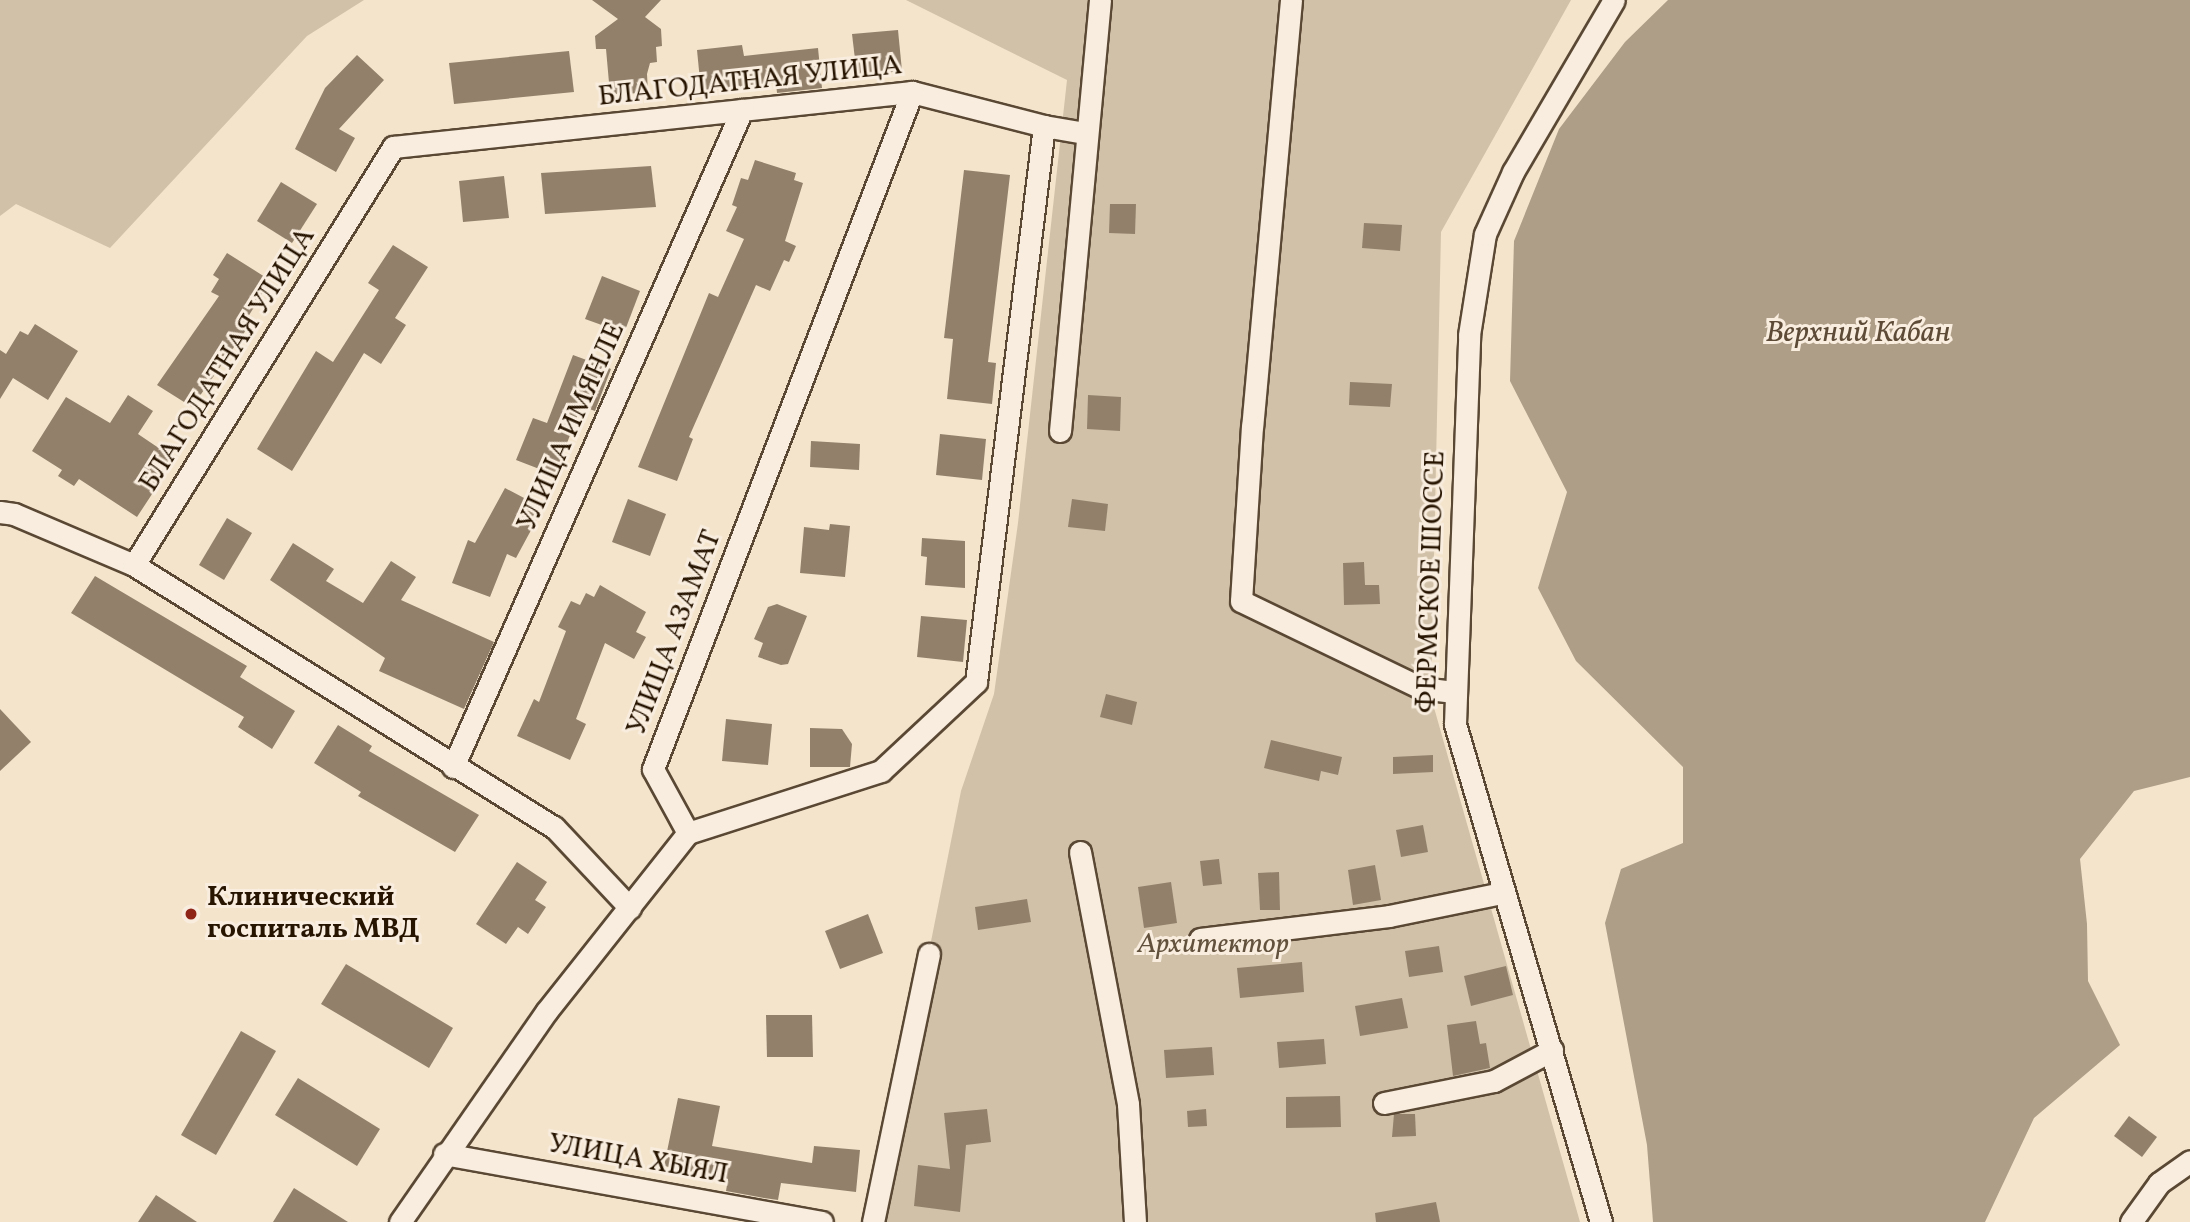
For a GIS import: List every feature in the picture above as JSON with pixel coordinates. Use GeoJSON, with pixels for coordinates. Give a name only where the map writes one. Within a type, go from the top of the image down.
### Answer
{"type":"FeatureCollection","features":[{"type":"Feature","properties":{"kind":"street"},"geometry":{"type":"LineString","coordinates":[[1060,431],[1085,133],[1100,0]]}},
{"type":"Feature","properties":{"kind":"street"},"geometry":{"type":"LineString","coordinates":[[1291,0],[1252,426],[1241,601],[1420,688],[1456,692]]}},
{"type":"Feature","properties":{"kind":"street","name":"ФЕРМСКОЕ ШОССЕ"},"geometry":{"type":"LineString","coordinates":[[1601,1222],[1552,1050],[1502,893],[1455,724],[1469,335],[1485,234],[1513,172],[1614,0]]}},
{"type":"Feature","properties":{"kind":"street","name":"БЛАГОДАТНАЯ УЛИЦА"},"geometry":{"type":"LineString","coordinates":[[134,565],[393,147],[912,92],[1044,126],[1085,133]]}},
{"type":"Feature","properties":{"kind":"street","name":"УЛИЦА АЗАМАТ"},"geometry":{"type":"LineString","coordinates":[[688,833],[653,769],[912,92]]}},
{"type":"Feature","properties":{"kind":"street","name":"УЛИЦА ИМЯНЛЕ"},"geometry":{"type":"LineString","coordinates":[[453,767],[742,110]]}},
{"type":"Feature","properties":{"kind":"street"},"geometry":{"type":"LineString","coordinates":[[400,1222],[444,1154],[546,1012],[688,833],[881,771],[976,682],[1044,126]]}},
{"type":"Feature","properties":{"kind":"street"},"geometry":{"type":"LineString","coordinates":[[0,512],[14,514],[134,565],[453,767],[554,827],[630,908]]}},
{"type":"Feature","properties":{"kind":"street"},"geometry":{"type":"LineString","coordinates":[[1080,852],[1128,1104],[1135,1222]]}},
{"type":"Feature","properties":{"kind":"street"},"geometry":{"type":"LineString","coordinates":[[1200,939],[1389,916],[1502,893]]}},
{"type":"Feature","properties":{"kind":"street"},"geometry":{"type":"LineString","coordinates":[[873,1222],[929,954]]}},
{"type":"Feature","properties":{"kind":"street"},"geometry":{"type":"LineString","coordinates":[[1384,1103],[1494,1080],[1552,1050]]}},
{"type":"Feature","properties":{"kind":"street","name":"УЛИЦА ХЫЯЛ"},"geometry":{"type":"LineString","coordinates":[[444,1154],[822,1222]]}},
{"type":"Feature","properties":{"kind":"street"},"geometry":{"type":"LineString","coordinates":[[2130,1222],[2159,1183],[2190,1161]]}},
{"type":"Feature","properties":{"kind":"green space"},"geometry":{"type":"Polygon","coordinates":[[[0,0],[364,0],[307,36],[110,248],[16,204],[0,216],[0,0]]]}},
{"type":"Feature","properties":{"kind":"green space","name":"Архитектор"},"geometry":{"type":"Polygon","coordinates":[[[906,0],[1571,0],[1441,232],[1431,697],[1580,1222],[875,1222],[961,791],[994,694],[1018,523],[1067,80],[906,0]]]}},
{"type":"Feature","properties":{"kind":"water","name":"Верхний Кабан"},"geometry":{"type":"Polygon","coordinates":[[[1668,0],[2190,0],[2190,777],[2134,791],[2080,859],[2087,924],[2088,981],[2120,1045],[2034,1118],[1985,1222],[1653,1222],[1647,1145],[1605,923],[1621,869],[1683,843],[1683,767],[1576,661],[1538,588],[1567,492],[1510,381],[1514,241],[1559,129],[1625,42],[1668,0]]]}},
{"type":"Feature","properties":{"kind":"building"},"geometry":{"type":"Polygon","coordinates":[[[592,0],[661,0],[645,17],[661,29],[662,46],[656,47],[657,62],[650,63],[647,74],[648,93],[610,94],[606,49],[596,49],[595,36],[618,19],[592,0]]]}},
{"type":"Feature","properties":{"kind":"building"},"geometry":{"type":"Polygon","coordinates":[[[898,30],[902,71],[857,76],[852,34],[898,30]]]}},
{"type":"Feature","properties":{"kind":"building"},"geometry":{"type":"Polygon","coordinates":[[[742,45],[744,56],[818,48],[822,88],[777,93],[776,83],[701,91],[697,50],[742,45]]]}},
{"type":"Feature","properties":{"kind":"building"},"geometry":{"type":"Polygon","coordinates":[[[569,51],[574,92],[454,104],[449,63],[569,51]]]}},
{"type":"Feature","properties":{"kind":"building"},"geometry":{"type":"Polygon","coordinates":[[[357,55],[384,80],[339,129],[355,138],[336,172],[295,149],[325,88],[357,55]]]}},
{"type":"Feature","properties":{"kind":"building"},"geometry":{"type":"Polygon","coordinates":[[[755,160],[796,173],[794,180],[803,183],[785,241],[796,246],[789,262],[784,260],[770,291],[756,285],[689,437],[693,439],[677,481],[638,467],[709,293],[718,297],[744,239],[726,231],[737,207],[732,205],[741,178],[748,180],[755,160]]]}},
{"type":"Feature","properties":{"kind":"building"},"geometry":{"type":"Polygon","coordinates":[[[651,166],[656,207],[545,214],[541,173],[651,166]]]}},
{"type":"Feature","properties":{"kind":"building"},"geometry":{"type":"Polygon","coordinates":[[[964,170],[1010,175],[988,362],[996,363],[992,404],[947,399],[953,339],[944,338],[964,170]]]}},
{"type":"Feature","properties":{"kind":"building"},"geometry":{"type":"Polygon","coordinates":[[[504,176],[509,218],[463,222],[459,181],[504,176]]]}},
{"type":"Feature","properties":{"kind":"building"},"geometry":{"type":"Polygon","coordinates":[[[281,182],[317,204],[292,243],[257,221],[281,182]]]}},
{"type":"Feature","properties":{"kind":"building"},"geometry":{"type":"Polygon","coordinates":[[[1110,204],[1136,204],[1135,234],[1109,233],[1110,204]]]}},
{"type":"Feature","properties":{"kind":"building"},"geometry":{"type":"Polygon","coordinates":[[[1364,223],[1402,225],[1400,251],[1362,248],[1364,223]]]}},
{"type":"Feature","properties":{"kind":"building"},"geometry":{"type":"Polygon","coordinates":[[[393,245],[428,267],[395,318],[406,325],[381,364],[364,353],[292,471],[257,449],[316,351],[333,362],[379,290],[368,283],[393,245]]]}},
{"type":"Feature","properties":{"kind":"building"},"geometry":{"type":"Polygon","coordinates":[[[227,253],[265,277],[258,288],[264,291],[246,320],[251,323],[192,407],[157,385],[219,296],[211,292],[219,279],[213,275],[227,253]]]}},
{"type":"Feature","properties":{"kind":"building"},"geometry":{"type":"Polygon","coordinates":[[[602,276],[640,291],[624,333],[585,319],[602,276]]]}},
{"type":"Feature","properties":{"kind":"building"},"geometry":{"type":"Polygon","coordinates":[[[35,324],[78,351],[48,400],[13,378],[0,399],[0,350],[6,354],[20,331],[28,335],[35,324]]]}},
{"type":"Feature","properties":{"kind":"building"},"geometry":{"type":"Polygon","coordinates":[[[573,355],[611,369],[595,411],[581,406],[555,475],[516,460],[533,418],[547,423],[573,355]]]}},
{"type":"Feature","properties":{"kind":"building"},"geometry":{"type":"Polygon","coordinates":[[[1350,382],[1392,384],[1390,407],[1349,405],[1350,382]]]}},
{"type":"Feature","properties":{"kind":"building"},"geometry":{"type":"Polygon","coordinates":[[[128,395],[153,411],[138,434],[175,459],[137,517],[79,479],[74,486],[58,476],[62,470],[32,451],[66,397],[110,423],[128,395]]]}},
{"type":"Feature","properties":{"kind":"building"},"geometry":{"type":"Polygon","coordinates":[[[1088,395],[1121,397],[1120,431],[1087,429],[1088,395]]]}},
{"type":"Feature","properties":{"kind":"building"},"geometry":{"type":"Polygon","coordinates":[[[940,434],[986,439],[982,480],[936,475],[940,434]]]}},
{"type":"Feature","properties":{"kind":"building"},"geometry":{"type":"Polygon","coordinates":[[[811,441],[860,444],[859,470],[810,467],[811,441]]]}},
{"type":"Feature","properties":{"kind":"building"},"geometry":{"type":"Polygon","coordinates":[[[505,488],[543,508],[516,558],[507,554],[490,597],[452,583],[468,540],[475,543],[505,488]]]}},
{"type":"Feature","properties":{"kind":"building"},"geometry":{"type":"Polygon","coordinates":[[[628,499],[666,514],[650,556],[612,542],[628,499]]]}},
{"type":"Feature","properties":{"kind":"building"},"geometry":{"type":"Polygon","coordinates":[[[1072,499],[1108,504],[1105,531],[1068,527],[1072,499]]]}},
{"type":"Feature","properties":{"kind":"building"},"geometry":{"type":"Polygon","coordinates":[[[227,518],[252,533],[224,580],[199,565],[227,518]]]}},
{"type":"Feature","properties":{"kind":"building"},"geometry":{"type":"Polygon","coordinates":[[[830,524],[850,526],[845,577],[800,573],[804,527],[829,530],[830,524]]]}},
{"type":"Feature","properties":{"kind":"building"},"geometry":{"type":"Polygon","coordinates":[[[922,538],[965,541],[965,588],[925,585],[927,557],[921,556],[922,538]]]}},
{"type":"Feature","properties":{"kind":"building"},"geometry":{"type":"Polygon","coordinates":[[[293,543],[334,569],[326,581],[363,603],[391,561],[416,577],[401,600],[494,642],[464,709],[379,671],[385,658],[270,580],[293,543]]]}},
{"type":"Feature","properties":{"kind":"building"},"geometry":{"type":"Polygon","coordinates":[[[1364,562],[1365,585],[1379,585],[1380,604],[1344,605],[1343,563],[1364,562]]]}},
{"type":"Feature","properties":{"kind":"building"},"geometry":{"type":"Polygon","coordinates":[[[95,576],[247,666],[240,677],[295,711],[272,749],[238,727],[244,717],[71,613],[95,576]]]}},
{"type":"Feature","properties":{"kind":"building"},"geometry":{"type":"Polygon","coordinates":[[[600,585],[646,612],[636,632],[646,637],[634,659],[605,643],[576,719],[586,724],[570,760],[517,736],[534,699],[539,702],[566,631],[558,627],[571,601],[580,605],[586,593],[594,597],[600,585]]]}},
{"type":"Feature","properties":{"kind":"building"},"geometry":{"type":"Polygon","coordinates":[[[777,604],[807,616],[788,664],[781,665],[758,657],[763,643],[754,639],[768,607],[777,604]]]}},
{"type":"Feature","properties":{"kind":"building"},"geometry":{"type":"Polygon","coordinates":[[[921,616],[967,620],[963,662],[917,657],[921,616]]]}},
{"type":"Feature","properties":{"kind":"building"},"geometry":{"type":"Polygon","coordinates":[[[1106,694],[1137,702],[1132,725],[1100,717],[1106,694]]]}},
{"type":"Feature","properties":{"kind":"building"},"geometry":{"type":"Polygon","coordinates":[[[0,709],[31,742],[0,771],[0,709]]]}},
{"type":"Feature","properties":{"kind":"building"},"geometry":{"type":"Polygon","coordinates":[[[726,719],[772,724],[768,765],[722,761],[726,719]]]}},
{"type":"Feature","properties":{"kind":"building"},"geometry":{"type":"Polygon","coordinates":[[[338,725],[372,746],[369,751],[479,815],[455,852],[358,796],[361,792],[314,763],[338,725]]]}},
{"type":"Feature","properties":{"kind":"building"},"geometry":{"type":"Polygon","coordinates":[[[810,728],[842,729],[852,744],[850,767],[810,767],[810,728]]]}},
{"type":"Feature","properties":{"kind":"building"},"geometry":{"type":"Polygon","coordinates":[[[1271,740],[1342,757],[1338,775],[1321,771],[1319,781],[1264,768],[1271,740]]]}},
{"type":"Feature","properties":{"kind":"building"},"geometry":{"type":"Polygon","coordinates":[[[1433,755],[1433,772],[1393,774],[1393,757],[1433,755]]]}},
{"type":"Feature","properties":{"kind":"building"},"geometry":{"type":"Polygon","coordinates":[[[1423,825],[1428,852],[1401,857],[1396,830],[1423,825]]]}},
{"type":"Feature","properties":{"kind":"building"},"geometry":{"type":"Polygon","coordinates":[[[1219,859],[1222,884],[1203,886],[1200,861],[1219,859]]]}},
{"type":"Feature","properties":{"kind":"building"},"geometry":{"type":"Polygon","coordinates":[[[517,862],[547,882],[535,900],[546,907],[528,934],[518,927],[506,944],[476,924],[517,862]]]}},
{"type":"Feature","properties":{"kind":"building"},"geometry":{"type":"Polygon","coordinates":[[[1375,865],[1381,900],[1353,905],[1348,870],[1375,865]]]}},
{"type":"Feature","properties":{"kind":"building"},"geometry":{"type":"Polygon","coordinates":[[[1279,872],[1280,910],[1260,910],[1258,873],[1279,872]]]}},
{"type":"Feature","properties":{"kind":"building"},"geometry":{"type":"Polygon","coordinates":[[[1171,882],[1177,923],[1144,928],[1138,887],[1171,882]]]}},
{"type":"Feature","properties":{"kind":"building"},"geometry":{"type":"Polygon","coordinates":[[[1027,899],[1031,922],[978,930],[975,907],[1027,899]]]}},
{"type":"Feature","properties":{"kind":"building"},"geometry":{"type":"Polygon","coordinates":[[[868,914],[883,953],[840,969],[825,931],[868,914]]]}},
{"type":"Feature","properties":{"kind":"building"},"geometry":{"type":"Polygon","coordinates":[[[1439,946],[1443,972],[1409,977],[1405,951],[1439,946]]]}},
{"type":"Feature","properties":{"kind":"building"},"geometry":{"type":"Polygon","coordinates":[[[1302,962],[1304,992],[1240,998],[1237,968],[1302,962]]]}},
{"type":"Feature","properties":{"kind":"building"},"geometry":{"type":"Polygon","coordinates":[[[346,964],[453,1028],[429,1068],[321,1004],[346,964]]]}},
{"type":"Feature","properties":{"kind":"building"},"geometry":{"type":"Polygon","coordinates":[[[1506,966],[1513,995],[1471,1006],[1464,976],[1506,966]]]}},
{"type":"Feature","properties":{"kind":"building"},"geometry":{"type":"Polygon","coordinates":[[[1402,998],[1408,1028],[1360,1036],[1355,1006],[1402,998]]]}},
{"type":"Feature","properties":{"kind":"building"},"geometry":{"type":"Polygon","coordinates":[[[766,1015],[812,1015],[813,1057],[767,1057],[766,1015]]]}},
{"type":"Feature","properties":{"kind":"building"},"geometry":{"type":"Polygon","coordinates":[[[1476,1021],[1480,1044],[1486,1043],[1490,1068],[1453,1076],[1447,1025],[1476,1021]]]}},
{"type":"Feature","properties":{"kind":"building"},"geometry":{"type":"Polygon","coordinates":[[[241,1031],[276,1051],[216,1155],[181,1135],[241,1031]]]}},
{"type":"Feature","properties":{"kind":"building"},"geometry":{"type":"Polygon","coordinates":[[[1324,1039],[1326,1064],[1279,1068],[1277,1042],[1324,1039]]]}},
{"type":"Feature","properties":{"kind":"building"},"geometry":{"type":"Polygon","coordinates":[[[1212,1047],[1214,1075],[1166,1078],[1164,1050],[1212,1047]]]}},
{"type":"Feature","properties":{"kind":"building"},"geometry":{"type":"Polygon","coordinates":[[[298,1078],[380,1129],[357,1166],[275,1115],[298,1078]]]}},
{"type":"Feature","properties":{"kind":"building"},"geometry":{"type":"Polygon","coordinates":[[[1340,1096],[1341,1127],[1286,1128],[1286,1097],[1340,1096]]]}},
{"type":"Feature","properties":{"kind":"building"},"geometry":{"type":"Polygon","coordinates":[[[678,1098],[720,1106],[712,1146],[812,1163],[814,1146],[860,1150],[856,1192],[781,1183],[778,1200],[726,1191],[728,1179],[664,1166],[678,1098]]]}},
{"type":"Feature","properties":{"kind":"building"},"geometry":{"type":"Polygon","coordinates":[[[987,1109],[991,1142],[966,1145],[960,1212],[914,1206],[918,1165],[950,1169],[944,1113],[987,1109]]]}},
{"type":"Feature","properties":{"kind":"building"},"geometry":{"type":"Polygon","coordinates":[[[1206,1109],[1207,1126],[1188,1127],[1187,1111],[1206,1109]]]}},
{"type":"Feature","properties":{"kind":"building"},"geometry":{"type":"Polygon","coordinates":[[[1394,1114],[1415,1114],[1416,1136],[1392,1137],[1394,1114]]]}},
{"type":"Feature","properties":{"kind":"building"},"geometry":{"type":"Polygon","coordinates":[[[2129,1116],[2157,1137],[2142,1157],[2114,1136],[2129,1116]]]}},
{"type":"Feature","properties":{"kind":"building"},"geometry":{"type":"Polygon","coordinates":[[[294,1188],[348,1222],[273,1222],[294,1188]]]}},
{"type":"Feature","properties":{"kind":"building"},"geometry":{"type":"Polygon","coordinates":[[[156,1195],[197,1222],[138,1222],[156,1195]]]}},
{"type":"Feature","properties":{"kind":"building"},"geometry":{"type":"Polygon","coordinates":[[[1436,1202],[1440,1222],[1376,1222],[1375,1213],[1436,1202]]]}},
{"type":"Feature","properties":{"kind":"place","name":"Клинический госпиталь МВД"},"geometry":{"type":"Point","coordinates":[191,914]}}]}
